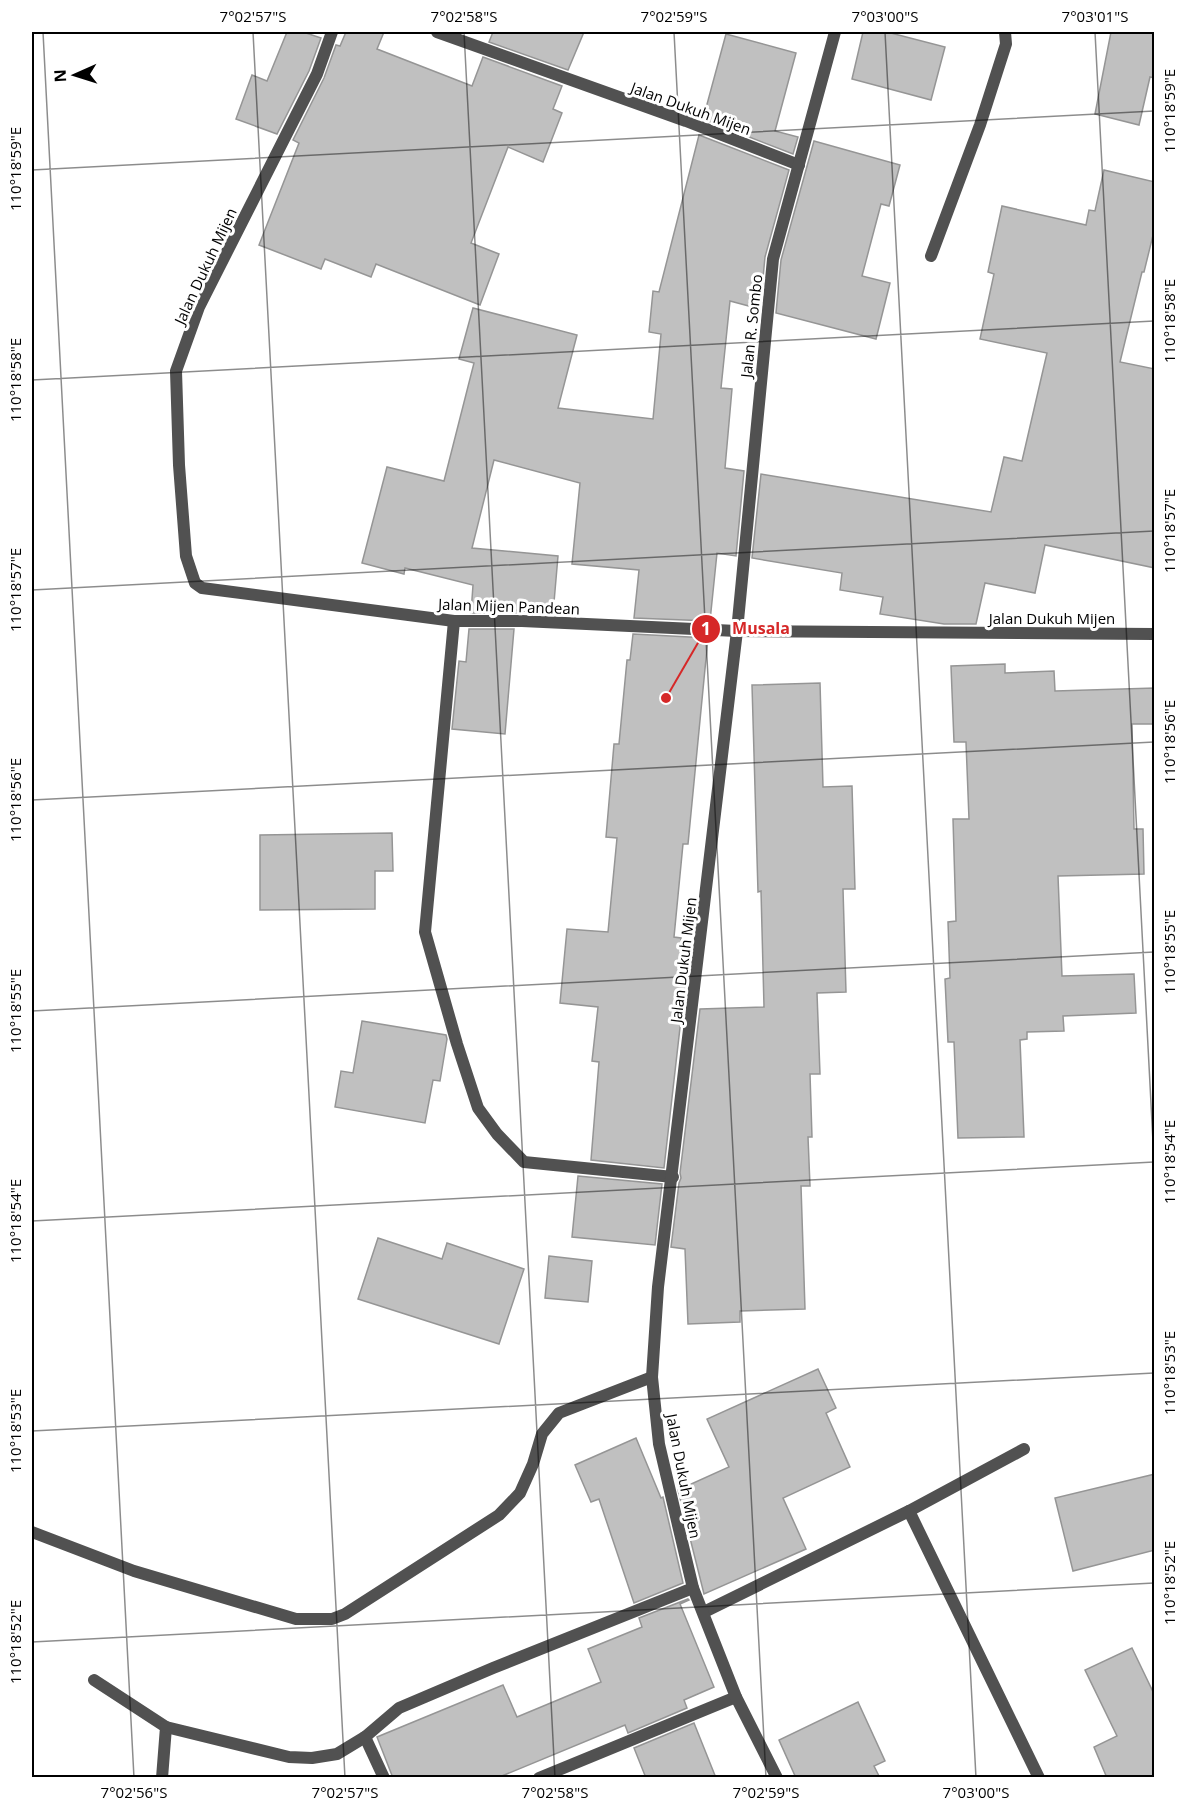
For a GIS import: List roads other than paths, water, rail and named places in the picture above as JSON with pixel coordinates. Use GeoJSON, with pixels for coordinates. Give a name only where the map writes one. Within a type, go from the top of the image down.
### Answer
{"type":"FeatureCollection","features":[{"type":"Feature","properties":{"kind":"street","name":"Jalan Dukuh Mijen"},"geometry":{"type":"LineString","coordinates":[[209,590],[195,583],[186,556],[179,465],[177,371],[199,307],[317,74],[332,32]]}},
{"type":"Feature","properties":{"kind":"street","name":"Jalan Dukuh Mijen"},"geometry":{"type":"LineString","coordinates":[[437,32],[799,165]]}},
{"type":"Feature","properties":{"kind":"street","name":"Jalan R. Sombo"},"geometry":{"type":"LineString","coordinates":[[737,632],[773,259],[835,32]]}},
{"type":"Feature","properties":{"kind":"street"},"geometry":{"type":"LineString","coordinates":[[931,256],[980,125],[1006,44],[1005,32]]}},
{"type":"Feature","properties":{"kind":"street","name":"Jalan Mijen Pandean"},"geometry":{"type":"LineString","coordinates":[[209,590],[454,621],[522,621],[737,632]]}},
{"type":"Feature","properties":{"kind":"street"},"geometry":{"type":"LineString","coordinates":[[454,621],[425,932],[478,1108],[497,1134],[524,1162],[673,1177]]}},
{"type":"Feature","properties":{"kind":"street","name":"Jalan Dukuh Mijen"},"geometry":{"type":"LineString","coordinates":[[777,1778],[736,1697],[693,1588],[659,1444],[652,1377],[658,1287],[737,632],[1155,634]]}},
{"type":"Feature","properties":{"kind":"street"},"geometry":{"type":"LineString","coordinates":[[32,1532],[134,1571],[286,1616],[315,1620],[332,1619],[345,1614],[499,1515],[519,1493],[533,1464],[542,1434],[558,1413],[652,1377]]}},
{"type":"Feature","properties":{"kind":"street"},"geometry":{"type":"LineString","coordinates":[[704,1612],[909,1511],[1024,1449]]}},
{"type":"Feature","properties":{"kind":"street"},"geometry":{"type":"LineString","coordinates":[[909,1511],[1039,1778]]}},
{"type":"Feature","properties":{"kind":"street"},"geometry":{"type":"LineString","coordinates":[[94,1680],[166,1727],[289,1757],[312,1758],[337,1754],[365,1737],[399,1708],[693,1588]]}},
{"type":"Feature","properties":{"kind":"street"},"geometry":{"type":"LineString","coordinates":[[539,1778],[736,1697]]}},
{"type":"Feature","properties":{"kind":"street"},"geometry":{"type":"LineString","coordinates":[[162,1778],[166,1727]]}},
{"type":"Feature","properties":{"kind":"street"},"geometry":{"type":"LineString","coordinates":[[365,1737],[384,1778]]}},
{"type":"Feature","properties":{"kind":"place","name":"Musala"},"geometry":{"type":"Point","coordinates":[666,698]}}]}
